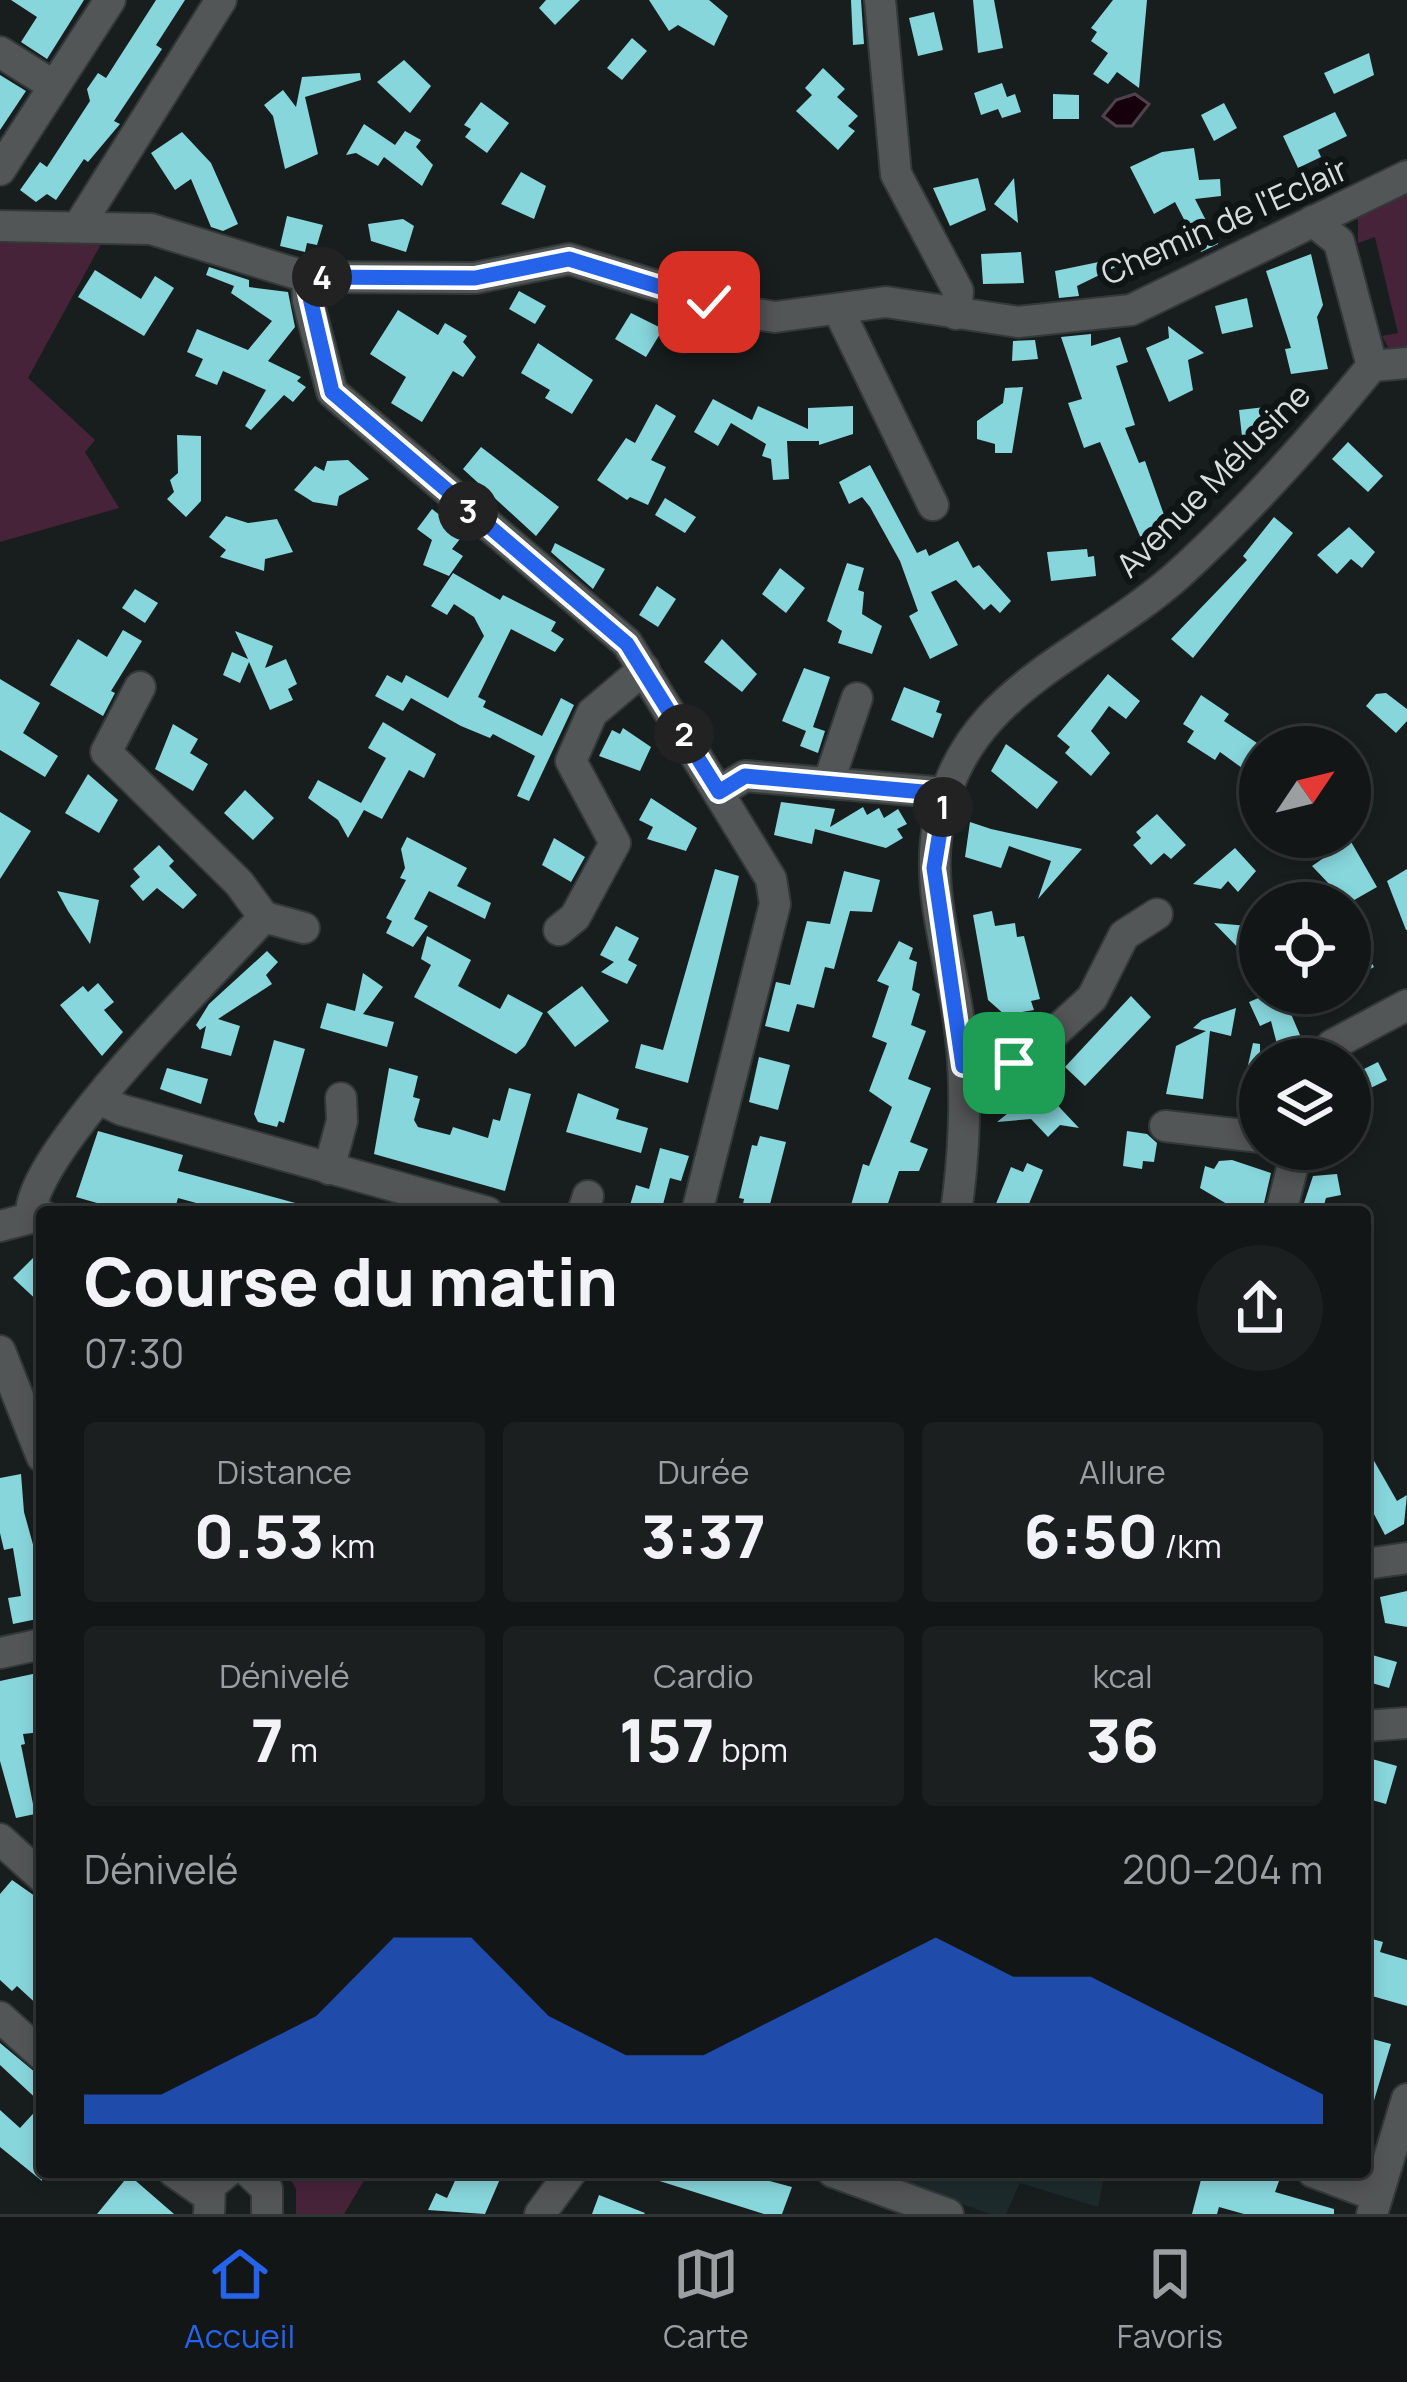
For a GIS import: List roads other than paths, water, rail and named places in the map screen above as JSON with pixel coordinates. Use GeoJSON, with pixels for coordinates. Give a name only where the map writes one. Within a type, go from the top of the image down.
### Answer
{"type":"FeatureCollection","features":[{"type":"Feature","properties":{"kind":"street"},"geometry":{"type":"LineString","coordinates":[[0,170],[110,0]]}},
{"type":"Feature","properties":{"kind":"street"},"geometry":{"type":"LineString","coordinates":[[80,224],[221,0]]}},
{"type":"Feature","properties":{"kind":"street"},"geometry":{"type":"LineString","coordinates":[[880,0],[896,174],[958,291],[956,314]]}},
{"type":"Feature","properties":{"kind":"street"},"geometry":{"type":"LineString","coordinates":[[0,52],[54,86]]}},
{"type":"Feature","properties":{"kind":"street","name":"Chemin de l'Eclair"},"geometry":{"type":"LineString","coordinates":[[0,226],[80,224],[151,230],[307,277],[475,278],[569,259],[742,312],[775,317],[886,302],[1018,322],[1131,310],[1407,176]]}},
{"type":"Feature","properties":{"kind":"street"},"geometry":{"type":"LineString","coordinates":[[1340,242],[1347,233],[1347,206]]}},
{"type":"Feature","properties":{"kind":"street"},"geometry":{"type":"LineString","coordinates":[[1313,221],[1340,242],[1372,366],[1407,362]]}},
{"type":"Feature","properties":{"kind":"street"},"geometry":{"type":"LineString","coordinates":[[307,277],[308,302],[332,392],[627,644],[771,879],[775,904],[699,1206]]}},
{"type":"Feature","properties":{"kind":"street"},"geometry":{"type":"LineString","coordinates":[[838,309],[933,505]]}},
{"type":"Feature","properties":{"kind":"street","name":"Avenue Mélusine"},"geometry":{"type":"LineString","coordinates":[[956,1206],[963,1066],[934,868],[946,794],[989,715],[1015,690],[1135,610],[1183,570],[1372,366]]}},
{"type":"Feature","properties":{"kind":"street"},"geometry":{"type":"LineString","coordinates":[[559,930],[574,917],[616,836],[571,760],[592,713],[644,669]]}},
{"type":"Feature","properties":{"kind":"street"},"geometry":{"type":"LineString","coordinates":[[140,687],[106,752],[239,883],[265,917],[304,928]]}},
{"type":"Feature","properties":{"kind":"street"},"geometry":{"type":"LineString","coordinates":[[829,781],[857,698]]}},
{"type":"Feature","properties":{"kind":"street"},"geometry":{"type":"LineString","coordinates":[[719,792],[745,776],[946,794]]}},
{"type":"Feature","properties":{"kind":"street"},"geometry":{"type":"LineString","coordinates":[[963,1066],[1005,1066],[1027,1058],[1092,998],[1124,935],[1157,914]]}},
{"type":"Feature","properties":{"kind":"street"},"geometry":{"type":"LineString","coordinates":[[0,1226],[36,1215],[32,1191],[100,1099],[265,917]]}},
{"type":"Feature","properties":{"kind":"street"},"geometry":{"type":"LineString","coordinates":[[1347,1038],[1407,1005]]}},
{"type":"Feature","properties":{"kind":"street"},"geometry":{"type":"LineString","coordinates":[[329,1169],[342,1121],[341,1098]]}},
{"type":"Feature","properties":{"kind":"street"},"geometry":{"type":"LineString","coordinates":[[100,1099],[465,1206]]}},
{"type":"Feature","properties":{"kind":"street"},"geometry":{"type":"LineString","coordinates":[[1165,1126],[1239,1135]]}},
{"type":"Feature","properties":{"kind":"street"},"geometry":{"type":"LineString","coordinates":[[1283,1206],[1292,1170]]}},
{"type":"Feature","properties":{"kind":"street"},"geometry":{"type":"LineString","coordinates":[[0,1351],[36,1442]]}},
{"type":"Feature","properties":{"kind":"street"},"geometry":{"type":"LineString","coordinates":[[1371,1563],[1407,1558]]}},
{"type":"Feature","properties":{"kind":"street"},"geometry":{"type":"LineString","coordinates":[[0,1653],[36,1645]]}},
{"type":"Feature","properties":{"kind":"street"},"geometry":{"type":"LineString","coordinates":[[1371,1726],[1407,1723]]}},
{"type":"Feature","properties":{"kind":"street"},"geometry":{"type":"LineString","coordinates":[[0,1839],[36,1871]]}},
{"type":"Feature","properties":{"kind":"street"},"geometry":{"type":"LineString","coordinates":[[0,2017],[36,2050]]}},
{"type":"Feature","properties":{"kind":"street"},"geometry":{"type":"LineString","coordinates":[[1324,2178],[1375,2205],[1407,2099]]}},
{"type":"Feature","properties":{"kind":"street"},"geometry":{"type":"LineString","coordinates":[[255,2178],[267,2189],[267,2214]]}},
{"type":"Feature","properties":{"kind":"street"},"geometry":{"type":"LineString","coordinates":[[540,2214],[567,2178]]}},
{"type":"Feature","properties":{"kind":"street"},"geometry":{"type":"LineString","coordinates":[[849,2178],[948,2214]]}}]}
